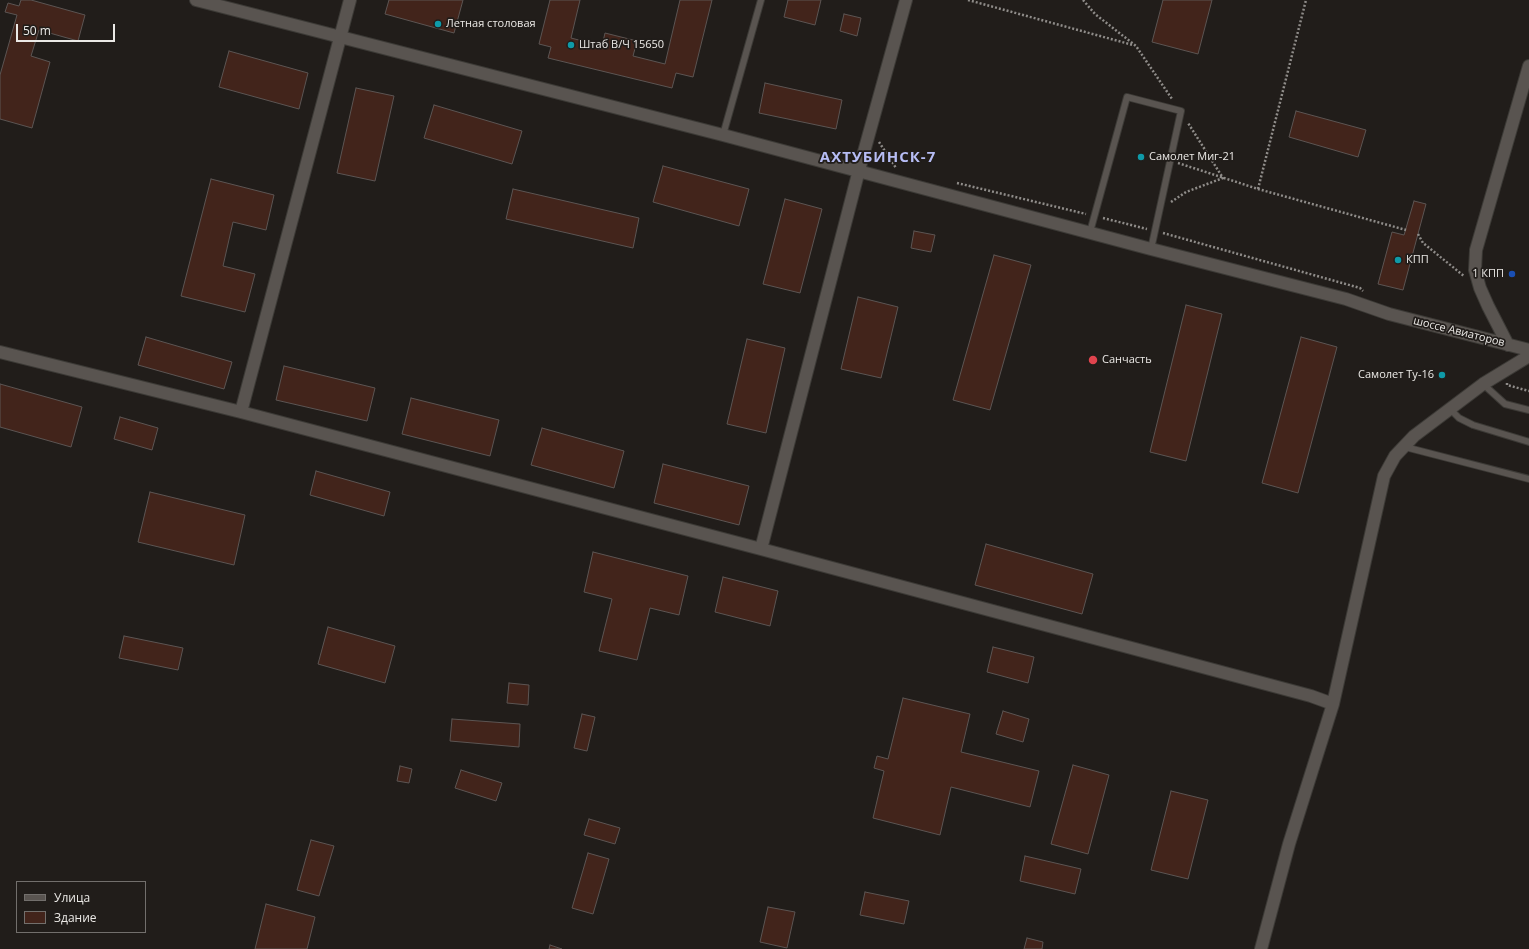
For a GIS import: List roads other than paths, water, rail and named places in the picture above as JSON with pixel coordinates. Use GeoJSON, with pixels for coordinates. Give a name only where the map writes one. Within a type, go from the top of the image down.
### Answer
{"type":"FeatureCollection","features":[{"type":"Feature","properties":{"kind":"street","name":"шоссе Авиаторов"},"geometry":{"type":"LineString","coordinates":[[196,0],[859,170],[1151,249],[1346,299],[1389,314],[1529,350]]}},
{"type":"Feature","properties":{"kind":"street"},"geometry":{"type":"LineString","coordinates":[[241,412],[350,0]]}},
{"type":"Feature","properties":{"kind":"street"},"geometry":{"type":"LineString","coordinates":[[761,549],[859,170],[906,0]]}},
{"type":"Feature","properties":{"kind":"street"},"geometry":{"type":"LineString","coordinates":[[1508,345],[1480,288],[1475,270],[1476,250],[1529,66]]}},
{"type":"Feature","properties":{"kind":"street"},"geometry":{"type":"LineString","coordinates":[[0,352],[241,412],[761,549],[1311,696],[1333,704]]}},
{"type":"Feature","properties":{"kind":"street"},"geometry":{"type":"LineString","coordinates":[[1261,949],[1289,844],[1333,704],[1384,476],[1395,456],[1414,436],[1483,384],[1529,356]]}},
{"type":"Feature","properties":{"kind":"lane"},"geometry":{"type":"LineString","coordinates":[[724,135],[761,0]]}},
{"type":"Feature","properties":{"kind":"lane"},"geometry":{"type":"LineString","coordinates":[[1090,232],[1127,97],[1181,111],[1151,249]]}},
{"type":"Feature","properties":{"kind":"lane"},"geometry":{"type":"LineString","coordinates":[[1483,384],[1505,404],[1529,410]]}},
{"type":"Feature","properties":{"kind":"lane"},"geometry":{"type":"LineString","coordinates":[[1450,410],[1459,418],[1473,425],[1529,442]]}},
{"type":"Feature","properties":{"kind":"lane"},"geometry":{"type":"LineString","coordinates":[[1404,447],[1529,479]]}},
{"type":"Feature","properties":{"kind":"place","name":"Летная столовая"},"geometry":{"type":"Point","coordinates":[438,24]}},
{"type":"Feature","properties":{"kind":"place","name":"Штаб В/Ч 15650"},"geometry":{"type":"Point","coordinates":[571,45]}},
{"type":"Feature","properties":{"kind":"place","name":"Самолет Миг-21"},"geometry":{"type":"Point","coordinates":[1141,157]}},
{"type":"Feature","properties":{"kind":"place","name":"КПП"},"geometry":{"type":"Point","coordinates":[1398,260]}},
{"type":"Feature","properties":{"kind":"place","name":"1 КПП"},"geometry":{"type":"Point","coordinates":[1512,274]}},
{"type":"Feature","properties":{"kind":"place","name":"Санчасть"},"geometry":{"type":"Point","coordinates":[1093,360]}},
{"type":"Feature","properties":{"kind":"place","name":"Самолет Ту-16"},"geometry":{"type":"Point","coordinates":[1442,375]}},
{"type":"Feature","properties":{"kind":"district","name":"АХТУБИНСК-7"},"geometry":{"type":"Point","coordinates":[878,158]}}]}
